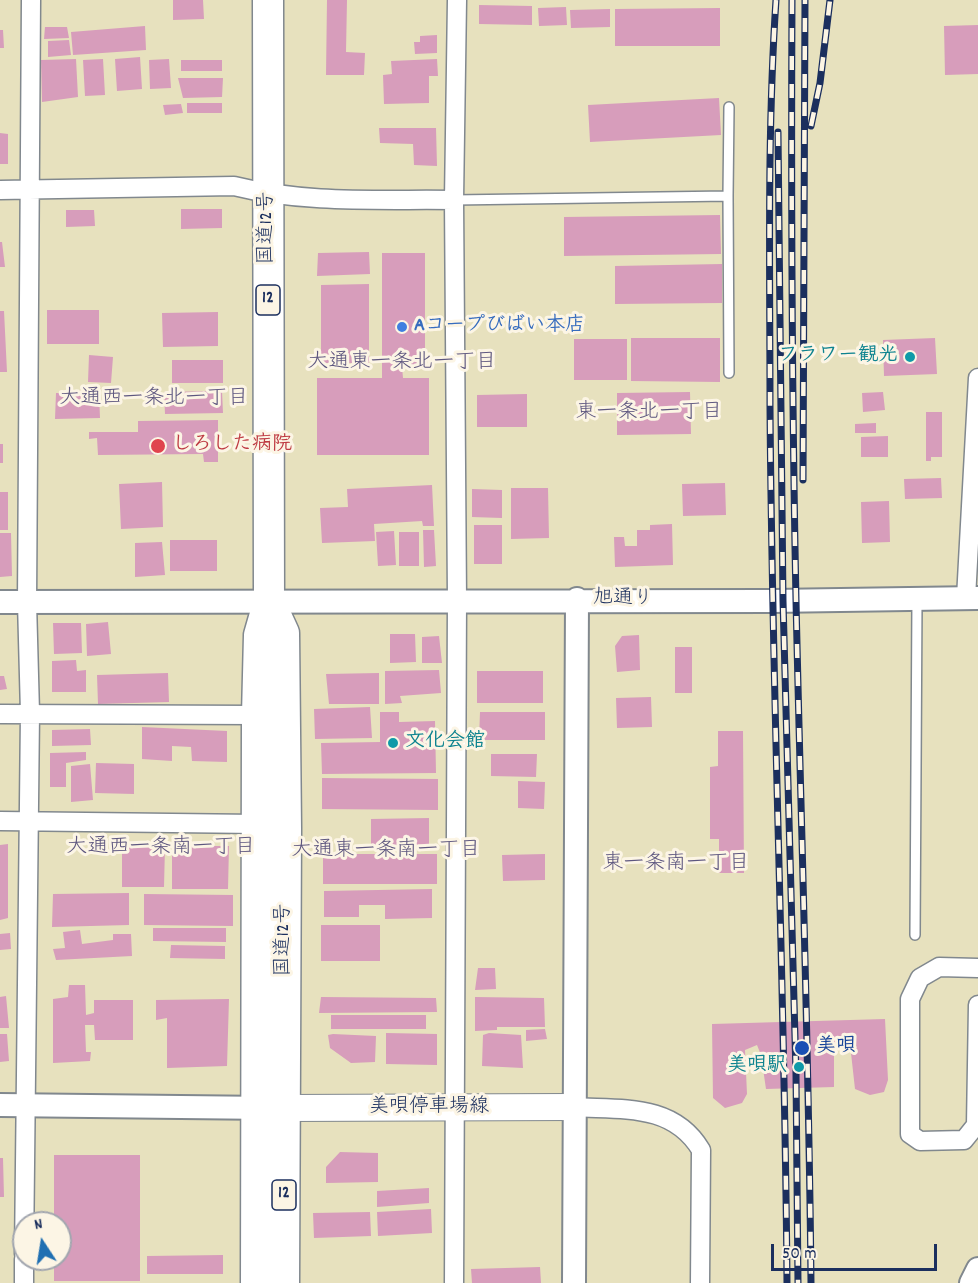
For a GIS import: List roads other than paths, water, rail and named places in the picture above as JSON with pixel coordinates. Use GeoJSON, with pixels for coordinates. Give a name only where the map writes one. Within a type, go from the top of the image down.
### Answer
{"type":"FeatureCollection","features":[{"type":"Feature","properties":{"kind":"highway","name":"国道12号"},"geometry":{"type":"LineString","coordinates":[[268,0],[269,600],[259,635],[258,824],[271,1108],[284,1283]]}},
{"type":"Feature","properties":{"kind":"highway","name":"国道12号"},"geometry":{"type":"LineString","coordinates":[[256,1283],[271,1108],[286,829],[284,633],[269,600]]}},
{"type":"Feature","properties":{"kind":"main road","name":"美唄停車場線"},"geometry":{"type":"LineString","coordinates":[[271,1108],[574,1107]]}},
{"type":"Feature","properties":{"kind":"street"},"geometry":{"type":"LineString","coordinates":[[24,1211],[30,713],[27,602],[32,189],[31,0]]}},
{"type":"Feature","properties":{"kind":"street"},"geometry":{"type":"LineString","coordinates":[[454,1283],[456,600],[454,200],[457,0]]}},
{"type":"Feature","properties":{"kind":"street"},"geometry":{"type":"LineString","coordinates":[[0,190],[234,186],[268,195],[303,198],[454,200]]}},
{"type":"Feature","properties":{"kind":"street"},"geometry":{"type":"LineString","coordinates":[[972,598],[978,378]]}},
{"type":"Feature","properties":{"kind":"street","name":"旭通り"},"geometry":{"type":"LineString","coordinates":[[0,602],[577,599],[772,601],[972,598]]}},
{"type":"Feature","properties":{"kind":"street"},"geometry":{"type":"LineString","coordinates":[[574,1283],[577,599]]}},
{"type":"Feature","properties":{"kind":"street"},"geometry":{"type":"LineString","coordinates":[[0,714],[257,715]]}},
{"type":"Feature","properties":{"kind":"street"},"geometry":{"type":"LineString","coordinates":[[0,821],[258,824]]}},
{"type":"Feature","properties":{"kind":"street"},"geometry":{"type":"LineString","coordinates":[[978,968],[939,967],[920,978],[910,999],[910,1134],[920,1141],[964,1140],[976,1125],[978,1005]]}},
{"type":"Feature","properties":{"kind":"street"},"geometry":{"type":"LineString","coordinates":[[0,1105],[271,1108]]}},
{"type":"Feature","properties":{"kind":"street"},"geometry":{"type":"LineString","coordinates":[[574,1107],[656,1113],[690,1131],[701,1150],[700,1283]]}},
{"type":"Feature","properties":{"kind":"street"},"geometry":{"type":"LineString","coordinates":[[971,1283],[978,1269]]}},
{"type":"Feature","properties":{"kind":"lane"},"geometry":{"type":"LineString","coordinates":[[729,107],[729,374]]}},
{"type":"Feature","properties":{"kind":"lane"},"geometry":{"type":"LineString","coordinates":[[454,200],[728,196]]}},
{"type":"Feature","properties":{"kind":"lane"},"geometry":{"type":"LineString","coordinates":[[915,935],[917,599]]}},
{"type":"Feature","properties":{"kind":"railway"},"geometry":{"type":"LineString","coordinates":[[776,0],[770,152],[770,406],[787,1283]]}},
{"type":"Feature","properties":{"kind":"railway"},"geometry":{"type":"LineString","coordinates":[[792,0],[795,525],[811,1283]]}},
{"type":"Feature","properties":{"kind":"railway"},"geometry":{"type":"LineString","coordinates":[[803,480],[805,0]]}},
{"type":"Feature","properties":{"kind":"railway"},"geometry":{"type":"LineString","coordinates":[[811,126],[820,83],[830,0]]}},
{"type":"Feature","properties":{"kind":"railway"},"geometry":{"type":"LineString","coordinates":[[778,132],[783,601],[796,1074],[798,1283]]}},
{"type":"Feature","properties":{"kind":"place","name":"Aコープびばい本店"},"geometry":{"type":"Point","coordinates":[402,327]}},
{"type":"Feature","properties":{"kind":"place","name":"フラワー観光"},"geometry":{"type":"Point","coordinates":[910,357]}},
{"type":"Feature","properties":{"kind":"place","name":"しろした病院"},"geometry":{"type":"Point","coordinates":[158,446]}},
{"type":"Feature","properties":{"kind":"place","name":"文化会館"},"geometry":{"type":"Point","coordinates":[393,743]}},
{"type":"Feature","properties":{"kind":"place","name":"美唄"},"geometry":{"type":"Point","coordinates":[802,1048]}},
{"type":"Feature","properties":{"kind":"place","name":"美唄駅"},"geometry":{"type":"Point","coordinates":[799,1067]}},
{"type":"Feature","properties":{"kind":"district","name":"大通東一条北一丁目"},"geometry":{"type":"Point","coordinates":[402,364]}},
{"type":"Feature","properties":{"kind":"district","name":"大通西一条北一丁目"},"geometry":{"type":"Point","coordinates":[154,400]}},
{"type":"Feature","properties":{"kind":"district","name":"東一条北一丁目"},"geometry":{"type":"Point","coordinates":[649,414]}},
{"type":"Feature","properties":{"kind":"district","name":"大通西一条南一丁目"},"geometry":{"type":"Point","coordinates":[161,849]}},
{"type":"Feature","properties":{"kind":"district","name":"大通東一条南一丁目"},"geometry":{"type":"Point","coordinates":[386,852]}},
{"type":"Feature","properties":{"kind":"district","name":"東一条南一丁目"},"geometry":{"type":"Point","coordinates":[676,865]}}]}
